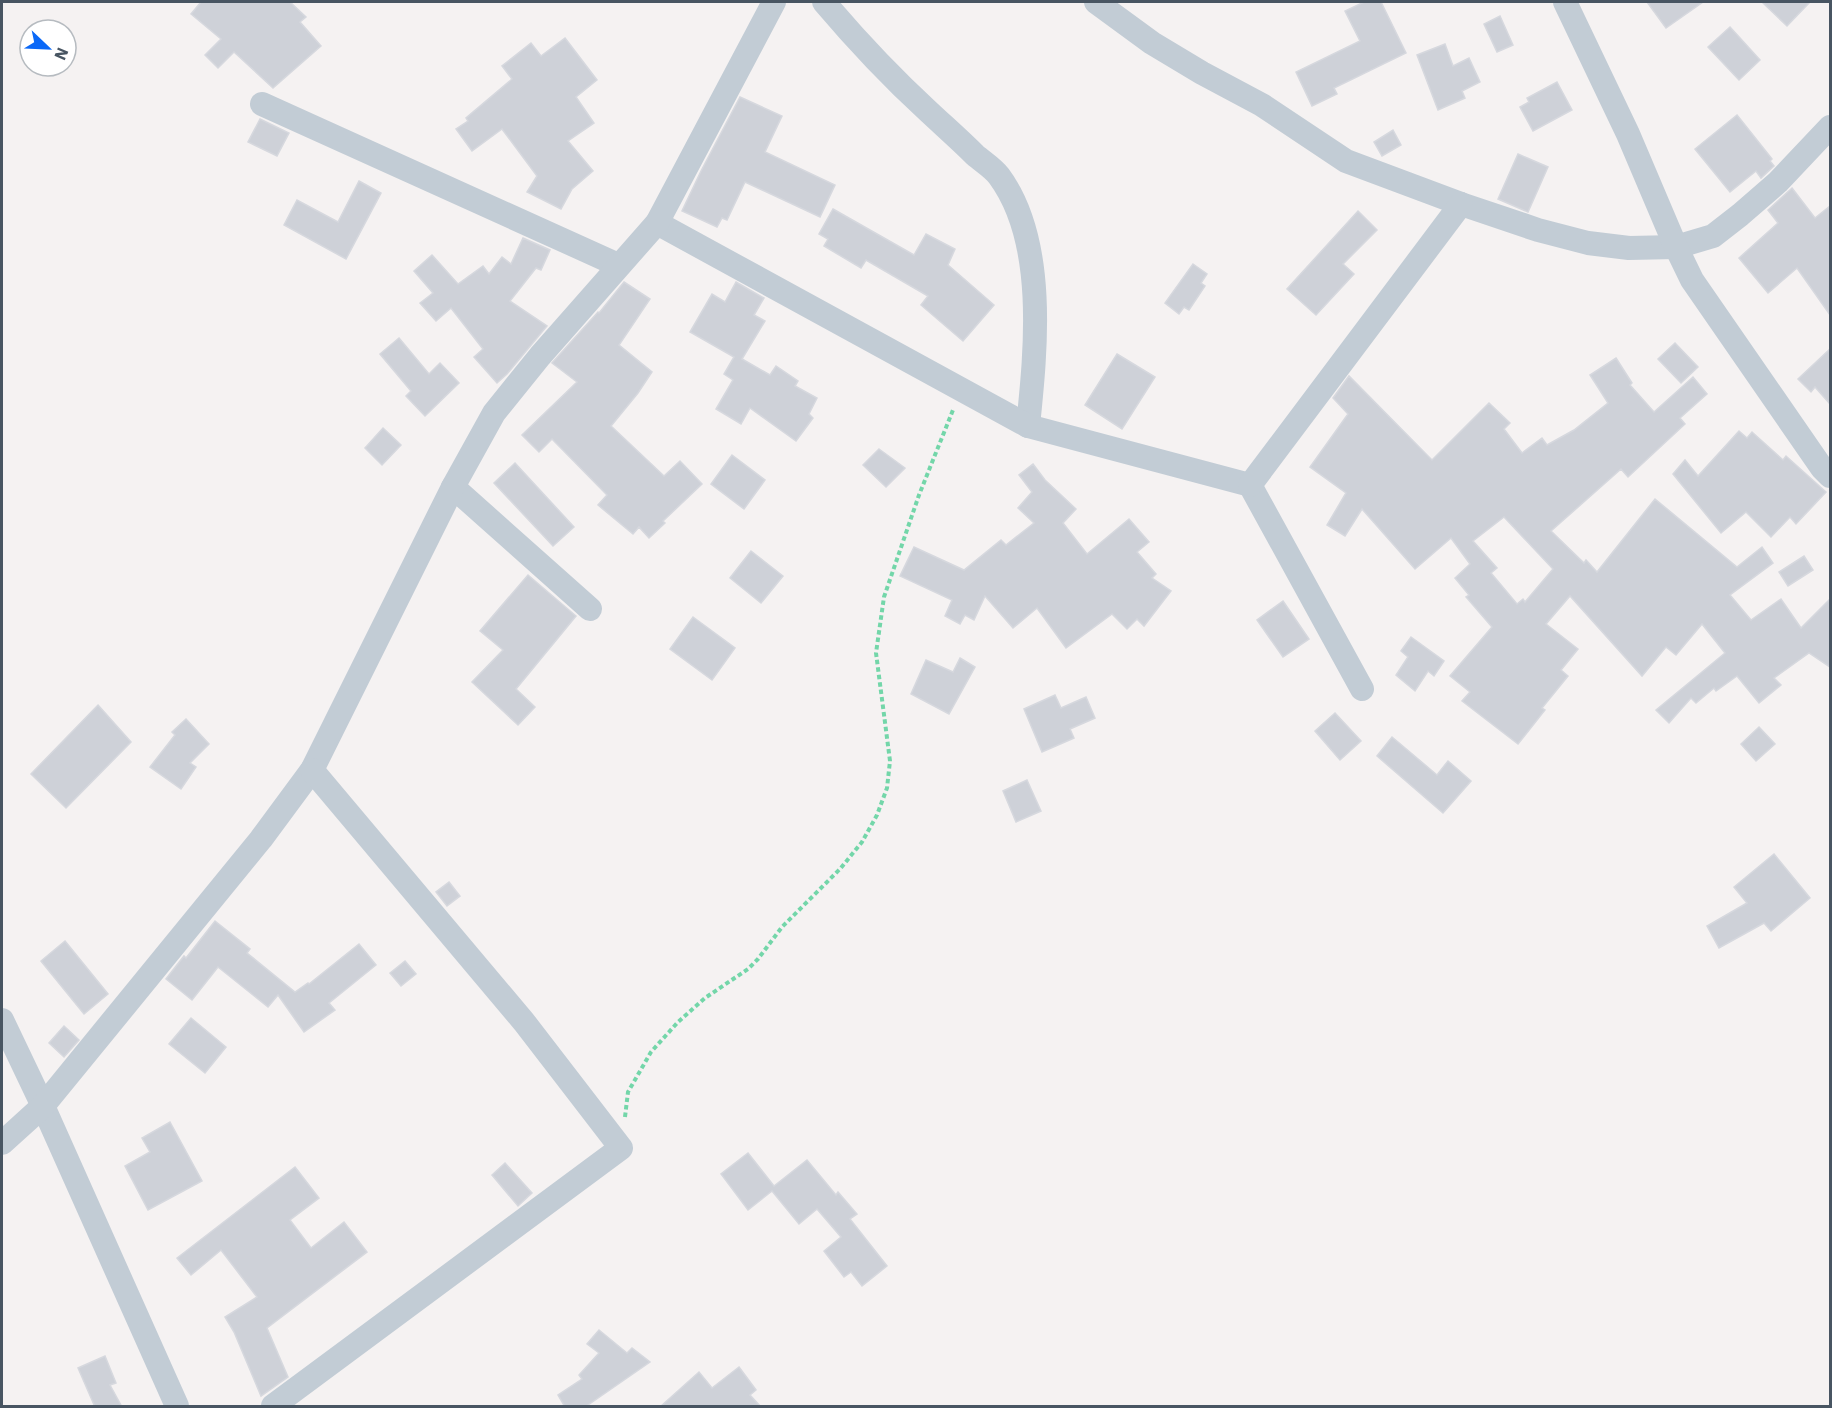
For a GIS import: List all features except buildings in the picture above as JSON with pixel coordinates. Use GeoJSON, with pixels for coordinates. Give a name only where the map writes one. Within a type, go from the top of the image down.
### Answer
{"type":"FeatureCollection","features":[{"type":"Feature","properties":{"kind":"street"},"geometry":{"type":"LineString","coordinates":[[2,1143],[43,1106],[261,838],[312,770],[453,487],[494,413],[618,265],[657,223],[774,2]]}},
{"type":"Feature","properties":{"kind":"street"},"geometry":{"type":"LineString","coordinates":[[824,2],[859,44],[998,176],[1019,211],[1028,238],[1032,268],[1034,328],[1028,426]]}},
{"type":"Feature","properties":{"kind":"street"},"geometry":{"type":"LineString","coordinates":[[1096,2],[1152,43],[1262,105],[1346,161],[1461,204],[1588,243],[1629,248],[1676,247],[1713,236],[1778,182],[1830,127]]}},
{"type":"Feature","properties":{"kind":"street"},"geometry":{"type":"LineString","coordinates":[[1565,2],[1628,134],[1692,280],[1822,468],[1830,476]]}},
{"type":"Feature","properties":{"kind":"street"},"geometry":{"type":"LineString","coordinates":[[262,104],[618,265]]}},
{"type":"Feature","properties":{"kind":"street"},"geometry":{"type":"LineString","coordinates":[[1250,485],[1461,204]]}},
{"type":"Feature","properties":{"kind":"street"},"geometry":{"type":"LineString","coordinates":[[657,223],[1028,426],[1250,485],[1362,689]]}},
{"type":"Feature","properties":{"kind":"street"},"geometry":{"type":"LineString","coordinates":[[453,487],[590,609]]}},
{"type":"Feature","properties":{"kind":"street"},"geometry":{"type":"LineString","coordinates":[[273,1407],[621,1148],[524,1022],[312,770]]}},
{"type":"Feature","properties":{"kind":"street"},"geometry":{"type":"LineString","coordinates":[[2,1020],[43,1106],[177,1407]]}},
{"type":"Feature","properties":{"kind":"path"},"geometry":{"type":"LineString","coordinates":[[621,1148],[628,1092],[651,1052],[696,1006],[759,959],[782,927],[840,869],[862,842],[877,815],[887,788],[890,761],[876,653],[884,597],[919,495],[961,389]]}}]}
